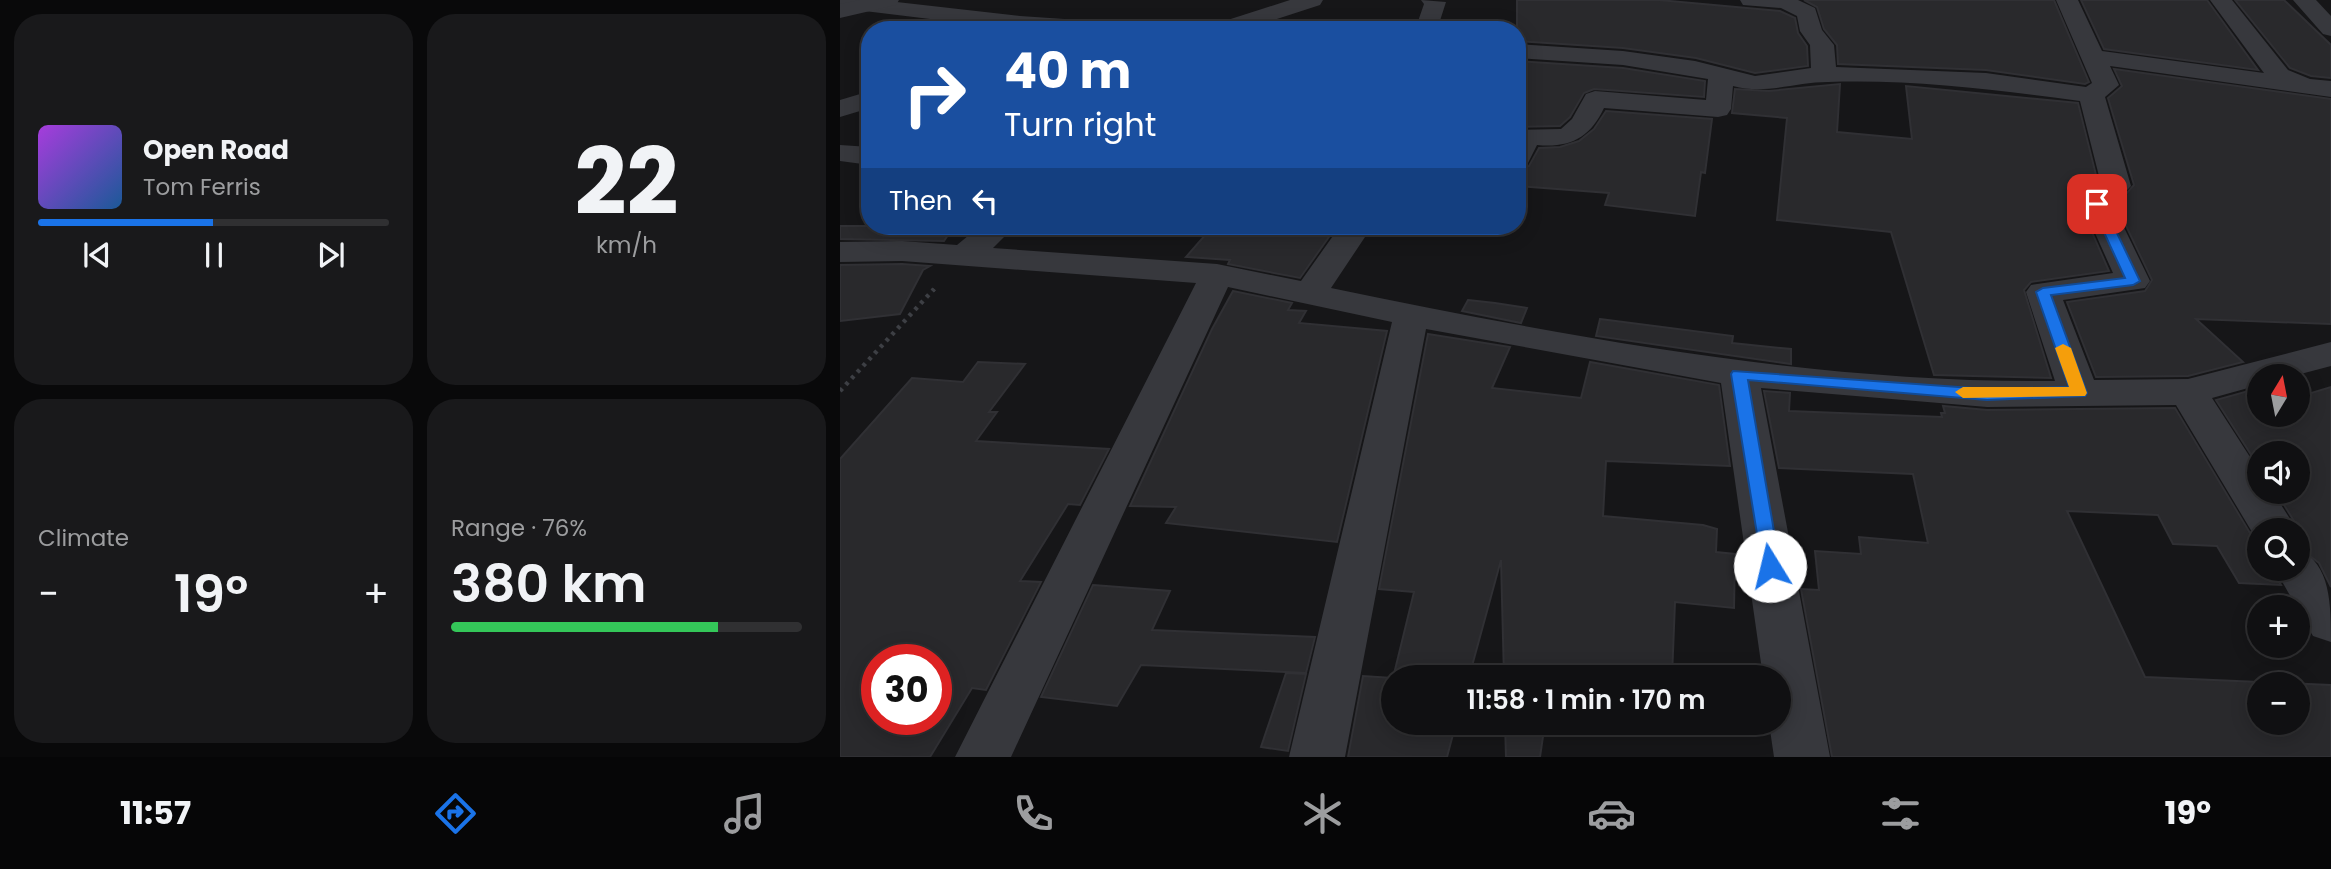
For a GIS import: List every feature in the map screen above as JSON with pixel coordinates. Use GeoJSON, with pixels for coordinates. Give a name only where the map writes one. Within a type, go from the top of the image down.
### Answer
{"type":"FeatureCollection","features":[{"type":"Feature","properties":{"kind":"street"},"geometry":{"type":"LineString","coordinates":[[1020,21],[1045,0]]}},
{"type":"Feature","properties":{"kind":"street"},"geometry":{"type":"LineString","coordinates":[[1248,21],[1312,0]]}},
{"type":"Feature","properties":{"kind":"street"},"geometry":{"type":"LineString","coordinates":[[1429,21],[1435,2],[1432,0]]}},
{"type":"Feature","properties":{"kind":"street"},"geometry":{"type":"LineString","coordinates":[[1751,0],[1785,1],[1807,13],[1811,31],[1822,45],[1824,74]]}},
{"type":"Feature","properties":{"kind":"street"},"geometry":{"type":"LineString","coordinates":[[1526,52],[1623,58],[1695,68],[1755,84],[1824,74],[1986,81],[2091,95],[2106,85],[2067,0]]}},
{"type":"Feature","properties":{"kind":"street"},"geometry":{"type":"LineString","coordinates":[[2221,0],[2279,75],[2319,88],[2331,116]]}},
{"type":"Feature","properties":{"kind":"street"},"geometry":{"type":"LineString","coordinates":[[2304,0],[2331,29]]}},
{"type":"Feature","properties":{"kind":"street"},"geometry":{"type":"LineString","coordinates":[[840,2],[879,2],[986,21]]}},
{"type":"Feature","properties":{"kind":"street"},"geometry":{"type":"LineString","coordinates":[[840,11],[879,2]]}},
{"type":"Feature","properties":{"kind":"street"},"geometry":{"type":"LineString","coordinates":[[2093,57],[2319,88]]}},
{"type":"Feature","properties":{"kind":"street"},"geometry":{"type":"LineString","coordinates":[[1526,138],[1527,136],[1559,140],[1571,137],[1580,130],[1595,99],[1718,109],[1721,75]]}},
{"type":"Feature","properties":{"kind":"street"},"geometry":{"type":"LineString","coordinates":[[2079,393],[2043,292],[2133,281],[2097,204],[2116,186],[2091,95]]}},
{"type":"Feature","properties":{"kind":"street"},"geometry":{"type":"LineString","coordinates":[[840,109],[861,102]]}},
{"type":"Feature","properties":{"kind":"street"},"geometry":{"type":"LineString","coordinates":[[840,153],[861,155]]}},
{"type":"Feature","properties":{"kind":"street"},"geometry":{"type":"LineString","coordinates":[[965,255],[988,235]]}},
{"type":"Feature","properties":{"kind":"street"},"geometry":{"type":"LineString","coordinates":[[1310,294],[1350,235]]}},
{"type":"Feature","properties":{"kind":"street"},"geometry":{"type":"LineString","coordinates":[[840,251],[902,251],[1217,274],[1411,315],[1739,374],[1987,394],[2188,392],[2331,354]]}},
{"type":"Feature","properties":{"kind":"street"},"geometry":{"type":"LineString","coordinates":[[983,757],[1217,274]]}},
{"type":"Feature","properties":{"kind":"street"},"geometry":{"type":"LineString","coordinates":[[1317,757],[1411,315]]}},
{"type":"Feature","properties":{"kind":"street"},"geometry":{"type":"LineString","coordinates":[[1739,374],[1801,757]]}},
{"type":"Feature","properties":{"kind":"street"},"geometry":{"type":"LineString","coordinates":[[2188,392],[2267,518]]}},
{"type":"Feature","properties":{"kind":"street"},"geometry":{"type":"LineString","coordinates":[[2306,581],[2331,622]]}},
{"type":"Feature","properties":{"kind":"path"},"geometry":{"type":"LineString","coordinates":[[840,391],[965,255]]}},
{"type":"Feature","properties":{"kind":"building"},"geometry":{"type":"Polygon","coordinates":[[[1517,0],[1659,0],[1780,11],[1795,18],[1798,33],[1807,46],[1808,66],[1755,73],[1696,58],[1623,48],[1526,42],[1526,21],[1517,21],[1517,0]]]}},
{"type":"Feature","properties":{"kind":"building"},"geometry":{"type":"Polygon","coordinates":[[[1804,0],[2054,0],[2089,82],[2085,84],[1986,70],[1838,64],[1837,45],[1824,29],[1817,7],[1804,0]]]}},
{"type":"Feature","properties":{"kind":"building"},"geometry":{"type":"Polygon","coordinates":[[[2081,0],[2207,0],[2258,70],[2104,49],[2081,0]]]}},
{"type":"Feature","properties":{"kind":"building"},"geometry":{"type":"Polygon","coordinates":[[[2235,0],[2284,0],[2331,45],[2331,78],[2311,76],[2290,68],[2235,0]]]}},
{"type":"Feature","properties":{"kind":"building"},"geometry":{"type":"Polygon","coordinates":[[[1526,62],[1623,68],[1705,81],[1704,97],[1594,89],[1584,93],[1570,117],[1560,126],[1526,127],[1526,62]]]}},
{"type":"Feature","properties":{"kind":"building"},"geometry":{"type":"Polygon","coordinates":[[[2114,69],[2331,99],[2331,324],[2196,319],[2243,362],[2188,376],[2096,377],[2067,302],[2145,291],[2152,280],[2116,205],[2134,185],[2108,98],[2122,86],[2114,69]]]}},
{"type":"Feature","properties":{"kind":"building"},"geometry":{"type":"Polygon","coordinates":[[[1840,84],[1837,132],[1912,139],[1906,86],[2078,103],[2098,183],[2080,205],[2109,271],[2031,282],[2024,290],[2051,378],[1934,375],[1891,232],[1777,220],[1787,118],[1732,113],[1735,89],[1769,91],[1840,84]]]}},
{"type":"Feature","properties":{"kind":"building"},"geometry":{"type":"Polygon","coordinates":[[[1606,111],[1712,119],[1705,173],[1701,172],[1695,216],[1605,205],[1609,193],[1526,187],[1526,167],[1539,148],[1560,147],[1579,141],[1594,129],[1606,111]]]}},
{"type":"Feature","properties":{"kind":"building"},"geometry":{"type":"Polygon","coordinates":[[[840,226],[861,226],[861,235],[948,235],[944,241],[840,239],[840,226]]]}},
{"type":"Feature","properties":{"kind":"building"},"geometry":{"type":"Polygon","coordinates":[[[1205,235],[1330,235],[1300,278],[1228,264],[1230,260],[1186,257],[1205,235]]]}},
{"type":"Feature","properties":{"kind":"building"},"geometry":{"type":"Polygon","coordinates":[[[840,265],[930,266],[923,270],[900,314],[840,321],[840,265]]]}},
{"type":"Feature","properties":{"kind":"building"},"geometry":{"type":"Polygon","coordinates":[[[1233,291],[1292,303],[1288,310],[1306,311],[1299,323],[1387,331],[1337,542],[1166,523],[1176,507],[1130,506],[1212,329],[1233,291]]]}},
{"type":"Feature","properties":{"kind":"building"},"geometry":{"type":"Polygon","coordinates":[[[1468,300],[1527,308],[1521,323],[1462,311],[1468,300]]]}},
{"type":"Feature","properties":{"kind":"building"},"geometry":{"type":"Polygon","coordinates":[[[1600,319],[1733,336],[1732,343],[1791,349],[1791,364],[1596,336],[1600,319]]]}},
{"type":"Feature","properties":{"kind":"building"},"geometry":{"type":"Polygon","coordinates":[[[1428,334],[1510,347],[1492,388],[1581,398],[1590,362],[1719,385],[1730,466],[1606,461],[1603,516],[1703,525],[1717,529],[1716,552],[1735,554],[1734,608],[1675,602],[1672,665],[1504,665],[1501,560],[1472,665],[1396,665],[1414,592],[1379,589],[1428,334]]]}},
{"type":"Feature","properties":{"kind":"building"},"geometry":{"type":"Polygon","coordinates":[[[978,362],[1025,364],[989,412],[997,412],[976,441],[1109,449],[1080,505],[1068,504],[1020,581],[1041,582],[986,690],[972,688],[952,721],[952,644],[861,644],[861,735],[943,735],[930,757],[840,757],[840,459],[912,378],[963,382],[978,362]]]}},
{"type":"Feature","properties":{"kind":"building"},"geometry":{"type":"Polygon","coordinates":[[[2331,387],[2331,587],[2319,563],[2310,556],[2310,518],[2292,518],[2283,504],[2310,504],[2310,441],[2247,441],[2247,448],[2216,400],[2247,391],[2247,427],[2310,427],[2310,393],[2331,387]]]}},
{"type":"Feature","properties":{"kind":"building"},"geometry":{"type":"Polygon","coordinates":[[[1764,391],[1790,393],[1789,411],[1942,417],[1941,413],[1945,413],[1943,406],[1987,410],[2175,408],[2247,528],[2247,581],[2279,581],[2281,585],[2239,583],[2217,546],[2173,544],[2158,515],[2067,511],[2145,677],[2247,681],[2247,735],[2310,735],[2310,684],[2331,685],[2331,757],[1832,757],[1801,589],[1819,590],[1815,551],[1861,554],[1859,537],[1928,543],[1913,474],[1779,468],[1764,391]]]}},
{"type":"Feature","properties":{"kind":"building"},"geometry":{"type":"Polygon","coordinates":[[[1093,585],[1170,591],[1152,630],[1315,637],[1306,673],[1141,665],[1117,706],[1041,697],[1093,585]]]}},
{"type":"Feature","properties":{"kind":"building"},"geometry":{"type":"Polygon","coordinates":[[[1286,673],[1306,674],[1288,751],[1261,747],[1286,673]]]}},
{"type":"Feature","properties":{"kind":"building"},"geometry":{"type":"Polygon","coordinates":[[[1363,676],[1381,677],[1381,735],[1453,735],[1447,757],[1348,757],[1363,676]]]}},
{"type":"Feature","properties":{"kind":"building"},"geometry":{"type":"Polygon","coordinates":[[[1505,735],[1543,735],[1540,757],[1506,757],[1505,735]]]}},
{"type":"Feature","properties":{"kind":"slow traffic"},"geometry":{"type":"LineString","coordinates":[[1963,392],[2079,393],[2063,348]]}},
{"type":"Feature","properties":{"kind":"route"},"geometry":{"type":"LineString","coordinates":[[1770,566],[1739,374],[1987,394],[2079,393],[2043,292],[2133,281],[2097,204]]}}]}
